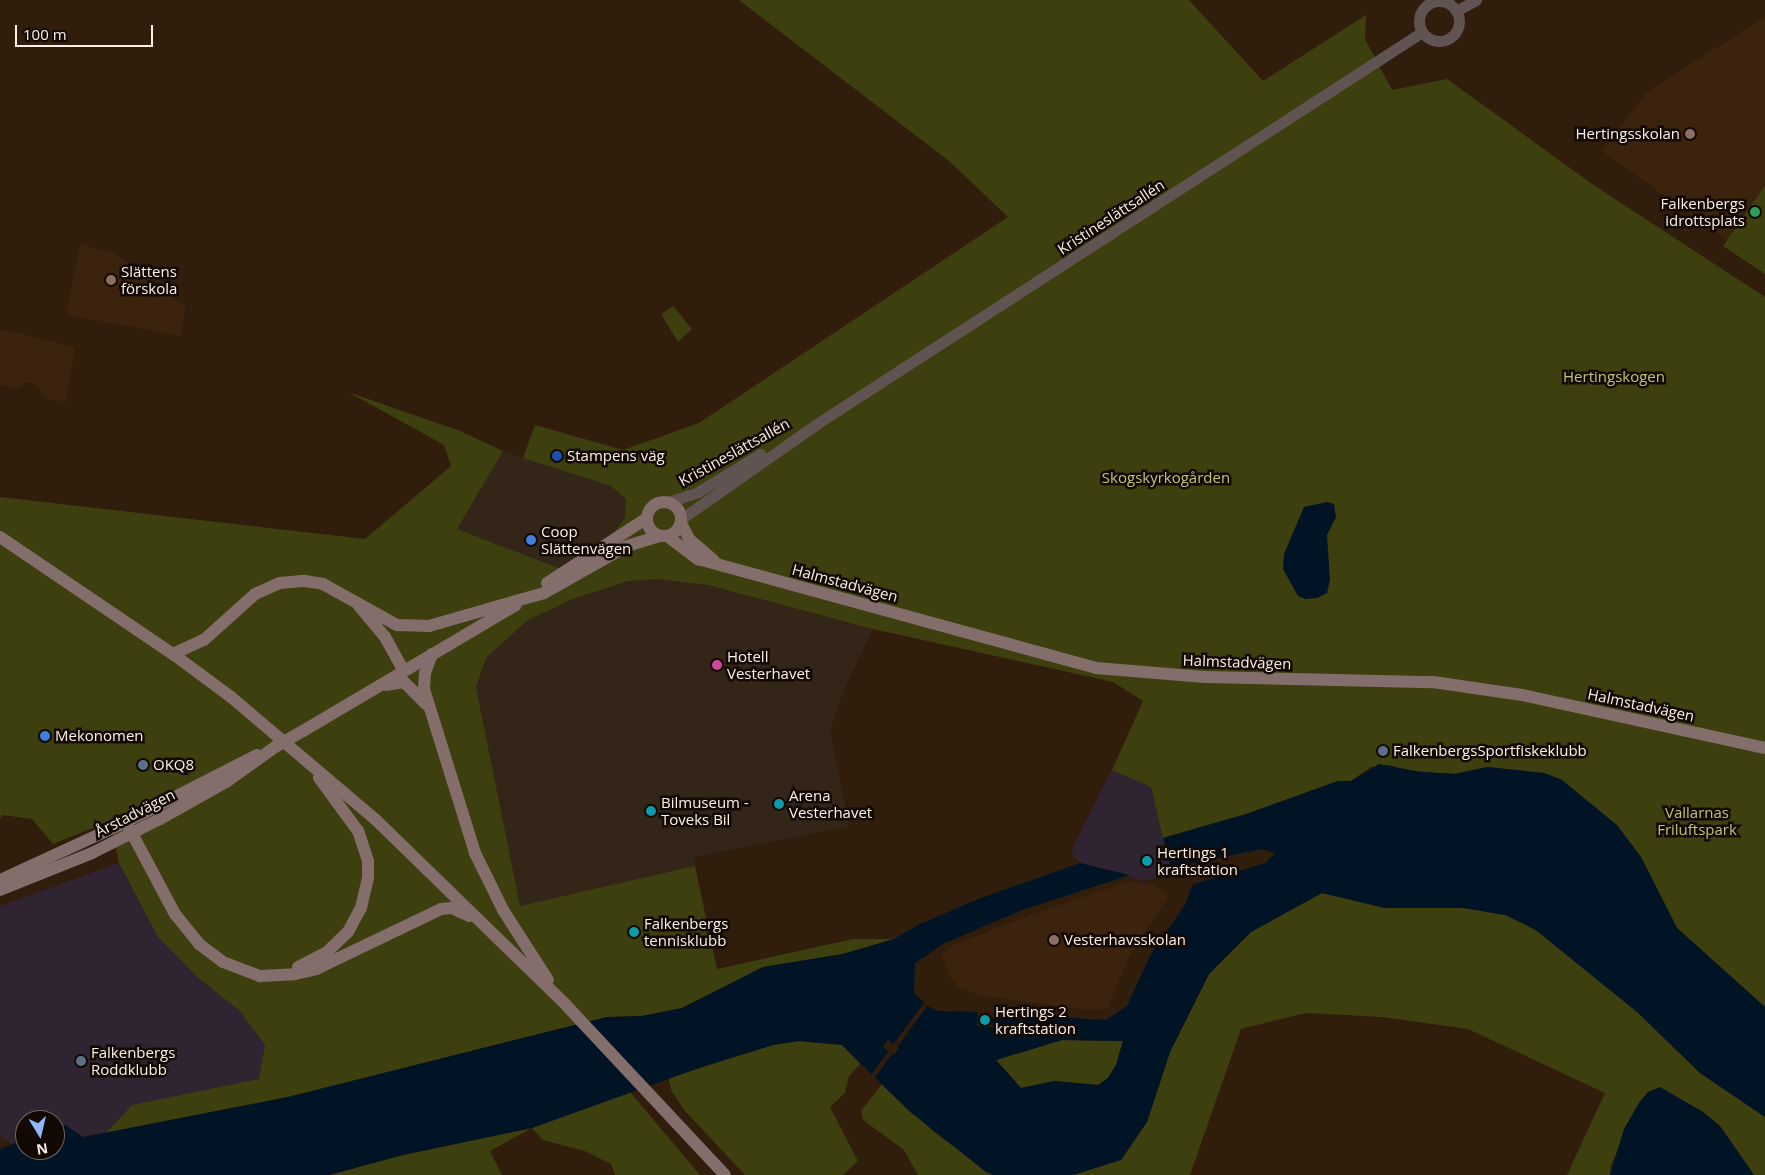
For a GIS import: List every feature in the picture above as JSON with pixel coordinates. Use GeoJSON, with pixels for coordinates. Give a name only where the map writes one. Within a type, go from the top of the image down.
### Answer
{"type":"FeatureCollection","features":[{"type":"Feature","properties":{"kind":"main road"},"geometry":{"type":"LineString","coordinates":[[668,502],[677,508],[681,521],[673,534],[663,536],[650,529],[647,518],[655,504],[668,502]]}},
{"type":"Feature","properties":{"kind":"main road","name":"Årstadvägen"},"geometry":{"type":"LineString","coordinates":[[4,877],[126,822],[275,747],[526,599],[647,518]]}},
{"type":"Feature","properties":{"kind":"main road","name":"Halmstadvägen"},"geometry":{"type":"LineString","coordinates":[[681,521],[689,538],[716,562]]}},
{"type":"Feature","properties":{"kind":"main road","name":"Halmstadvägen"},"geometry":{"type":"LineString","coordinates":[[663,536],[687,553],[716,562],[1096,668],[1186,677],[1433,682],[1522,695],[1765,748]]}},
{"type":"Feature","properties":{"kind":"main road","name":"Årstadvägen"},"geometry":{"type":"LineString","coordinates":[[526,599],[567,581],[628,546],[663,536]]}},
{"type":"Feature","properties":{"kind":"main road"},"geometry":{"type":"LineString","coordinates":[[0,537],[173,654],[308,761],[375,819],[568,1009],[725,1175]]}},
{"type":"Feature","properties":{"kind":"main road"},"geometry":{"type":"LineString","coordinates":[[173,654],[205,638],[255,594],[280,583],[305,581],[323,584],[397,625],[412,627],[448,622],[526,599]]}},
{"type":"Feature","properties":{"kind":"main road"},"geometry":{"type":"LineString","coordinates":[[358,604],[364,615],[385,637],[404,671]]}},
{"type":"Feature","properties":{"kind":"main road"},"geometry":{"type":"LineString","coordinates":[[432,654],[424,681],[432,715],[462,815],[482,868],[515,932],[568,1009]]}},
{"type":"Feature","properties":{"kind":"main road"},"geometry":{"type":"LineString","coordinates":[[368,692],[391,683],[404,682],[425,702],[432,715]]}},
{"type":"Feature","properties":{"kind":"main road","name":"Årstadvägen"},"geometry":{"type":"LineString","coordinates":[[0,890],[132,834],[226,782],[275,747]]}},
{"type":"Feature","properties":{"kind":"main road"},"geometry":{"type":"LineString","coordinates":[[285,974],[326,953],[348,932],[361,908],[368,878],[368,861],[358,831],[308,761]]}},
{"type":"Feature","properties":{"kind":"main road"},"geometry":{"type":"LineString","coordinates":[[126,822],[175,914],[198,944],[223,962],[240,970],[260,976],[316,969],[442,909],[452,908],[465,913],[496,937]]}},
{"type":"Feature","properties":{"kind":"street"},"geometry":{"type":"LineString","coordinates":[[1456,12],[1476,0]]}},
{"type":"Feature","properties":{"kind":"street"},"geometry":{"type":"LineString","coordinates":[[1444,2],[1456,12],[1458,26],[1449,38],[1434,41],[1422,32],[1419,18],[1430,4],[1444,2]]}},
{"type":"Feature","properties":{"kind":"street","name":"Kristineslättsallén"},"geometry":{"type":"LineString","coordinates":[[681,521],[815,425],[1422,32]]}},
{"type":"Feature","properties":{"kind":"street","name":"Kristineslättsallén"},"geometry":{"type":"LineString","coordinates":[[668,502],[698,492],[815,425]]}},
{"type":"Feature","properties":{"kind":"shaded area","name":"Hertingsskolan"},"geometry":{"type":"Polygon","coordinates":[[[1765,17],[1765,185],[1727,240],[1602,151],[1647,92],[1765,17]]]}},
{"type":"Feature","properties":{"kind":"shaded area","name":"Slättens förskola"},"geometry":{"type":"Polygon","coordinates":[[[80,244],[115,253],[185,307],[181,336],[66,315],[80,244]]]}},
{"type":"Feature","properties":{"kind":"shaded area"},"geometry":{"type":"Polygon","coordinates":[[[0,329],[75,347],[66,402],[47,399],[36,384],[27,382],[18,388],[0,385],[0,329]]]}},
{"type":"Feature","properties":{"kind":"shaded area"},"geometry":{"type":"Polygon","coordinates":[[[503,451],[611,486],[627,499],[625,518],[615,531],[561,569],[456,529],[503,451]]]}},
{"type":"Feature","properties":{"kind":"shaded area"},"geometry":{"type":"Polygon","coordinates":[[[655,579],[708,585],[873,629],[844,690],[830,730],[849,826],[694,857],[695,866],[520,907],[476,687],[486,658],[528,620],[573,599],[628,581],[655,579]]]}},
{"type":"Feature","properties":{"kind":"shaded area"},"geometry":{"type":"Polygon","coordinates":[[[1112,770],[1151,787],[1172,874],[1143,881],[1080,863],[1071,852],[1112,770]]]}},
{"type":"Feature","properties":{"kind":"shaded area"},"geometry":{"type":"Polygon","coordinates":[[[119,863],[158,937],[197,977],[240,1011],[265,1045],[259,1079],[132,1105],[106,1133],[83,1137],[65,1125],[65,1110],[15,1110],[15,1143],[12,1144],[0,1136],[0,906],[119,863]]]}},
{"type":"Feature","properties":{"kind":"shaded area","name":"Vesterhavsskolan"},"geometry":{"type":"Polygon","coordinates":[[[1131,881],[1156,885],[1168,897],[1130,955],[1107,1009],[1086,1010],[983,996],[960,988],[951,979],[942,957],[949,947],[1038,912],[1131,881]]]}},
{"type":"Feature","properties":{"kind":"green space"},"geometry":{"type":"Polygon","coordinates":[[[739,0],[1189,0],[1263,81],[1366,15],[1365,39],[1392,90],[1447,79],[1595,186],[1765,297],[1765,1007],[1677,928],[1641,857],[1562,780],[1544,773],[1487,767],[1455,774],[1401,770],[1390,765],[1371,767],[1351,781],[1338,781],[1246,814],[1163,838],[1151,787],[1112,770],[1143,701],[1113,682],[873,629],[708,585],[655,579],[628,581],[573,599],[528,620],[486,658],[476,687],[520,906],[695,866],[717,969],[853,939],[894,939],[843,954],[763,967],[682,1008],[642,1016],[607,1017],[288,1097],[106,1133],[132,1105],[259,1079],[265,1045],[240,1011],[197,977],[158,937],[119,863],[110,821],[53,844],[32,819],[3,815],[0,819],[0,497],[365,539],[451,466],[444,445],[348,392],[460,431],[503,451],[457,529],[561,569],[615,531],[625,518],[626,499],[611,486],[523,458],[535,425],[623,450],[699,423],[1008,217],[949,161],[739,0]]]}},
{"type":"Feature","properties":{"kind":"green space","name":"Falkenbergs idrottsplats"},"geometry":{"type":"Polygon","coordinates":[[[1765,185],[1765,274],[1723,246],[1765,185]]]}},
{"type":"Feature","properties":{"kind":"green space"},"geometry":{"type":"Polygon","coordinates":[[[673,306],[692,329],[678,342],[661,314],[673,306]]]}},
{"type":"Feature","properties":{"kind":"green space"},"geometry":{"type":"Polygon","coordinates":[[[1322,893],[1385,908],[1464,908],[1505,915],[1537,931],[1638,1012],[1700,1073],[1765,1117],[1765,1175],[1754,1175],[1720,1126],[1703,1112],[1660,1088],[1648,1092],[1639,1103],[1611,1165],[1610,1175],[1567,1175],[1605,1093],[1468,1029],[1382,1017],[1306,1013],[1241,1029],[1190,1175],[1073,1175],[1121,1160],[1147,1122],[1170,1052],[1209,974],[1251,932],[1322,893]]]}},
{"type":"Feature","properties":{"kind":"green space"},"geometry":{"type":"Polygon","coordinates":[[[1062,1040],[1123,1041],[1116,1065],[1108,1078],[1098,1085],[1054,1081],[1021,1088],[996,1060],[1062,1040]]]}},
{"type":"Feature","properties":{"kind":"green space"},"geometry":{"type":"Polygon","coordinates":[[[799,1041],[842,1045],[860,1064],[849,1076],[845,1093],[830,1107],[858,1161],[843,1175],[745,1175],[685,1111],[672,1092],[668,1078],[773,1045],[799,1041]]]}},
{"type":"Feature","properties":{"kind":"green space"},"geometry":{"type":"Polygon","coordinates":[[[882,1084],[934,1132],[993,1175],[918,1175],[904,1150],[863,1120],[861,1111],[882,1084]]]}},
{"type":"Feature","properties":{"kind":"green space"},"geometry":{"type":"Polygon","coordinates":[[[630,1092],[700,1175],[615,1175],[611,1164],[585,1151],[543,1140],[532,1128],[630,1092]]]}},
{"type":"Feature","properties":{"kind":"green space"},"geometry":{"type":"Polygon","coordinates":[[[532,1128],[490,1151],[502,1175],[329,1175],[403,1155],[532,1128]]]}},
{"type":"Feature","properties":{"kind":"water"},"geometry":{"type":"Polygon","coordinates":[[[1327,502],[1334,504],[1336,517],[1327,535],[1330,580],[1327,593],[1317,598],[1305,599],[1298,596],[1283,569],[1284,554],[1304,507],[1327,502]]]}},
{"type":"Feature","properties":{"kind":"water"},"geometry":{"type":"Polygon","coordinates":[[[1379,764],[1421,772],[1455,774],[1487,767],[1544,773],[1562,780],[1617,825],[1641,857],[1677,928],[1765,1007],[1765,1117],[1700,1073],[1637,1012],[1537,931],[1521,922],[1505,915],[1464,908],[1385,908],[1322,893],[1251,932],[1209,974],[1170,1052],[1147,1122],[1121,1160],[1073,1175],[993,1175],[986,1172],[909,1111],[842,1045],[799,1041],[773,1045],[702,1067],[532,1128],[403,1155],[329,1175],[0,1175],[0,1149],[15,1143],[15,1160],[65,1160],[65,1125],[83,1137],[288,1097],[607,1017],[642,1016],[682,1008],[763,967],[843,954],[894,939],[920,924],[981,898],[1080,863],[1130,875],[1022,910],[945,943],[915,963],[914,993],[929,1007],[938,1011],[978,1012],[977,1026],[1010,1029],[991,1025],[992,1018],[1001,1019],[1002,1014],[1106,1020],[1127,1006],[1152,952],[1185,905],[1193,884],[1266,863],[1275,853],[1262,849],[1171,868],[1163,838],[1246,814],[1338,781],[1351,781],[1379,764]],[[888,1040],[883,1047],[894,1055],[899,1048],[888,1040]],[[1062,1040],[996,1060],[1021,1088],[1054,1081],[1098,1085],[1108,1078],[1116,1065],[1123,1041],[1062,1040]]]}},
{"type":"Feature","properties":{"kind":"water"},"geometry":{"type":"Polygon","coordinates":[[[1660,1087],[1703,1112],[1720,1126],[1754,1175],[1610,1175],[1624,1129],[1639,1103],[1648,1092],[1660,1087]]]}},
{"type":"Feature","properties":{"kind":"pier"},"geometry":{"type":"Polygon","coordinates":[[[924,1003],[928,1005],[873,1080],[870,1076],[890,1049],[893,1051],[896,1048],[892,1046],[924,1003]]]}},
{"type":"Feature","properties":{"kind":"place","name":"Hertingsskolan"},"geometry":{"type":"Point","coordinates":[1690,134]}},
{"type":"Feature","properties":{"kind":"place","name":"Falkenbergs idrottsplats"},"geometry":{"type":"Point","coordinates":[1755,212]}},
{"type":"Feature","properties":{"kind":"place","name":"Slättens förskola"},"geometry":{"type":"Point","coordinates":[111,280]}},
{"type":"Feature","properties":{"kind":"place","name":"Stampens väg"},"geometry":{"type":"Point","coordinates":[557,456]}},
{"type":"Feature","properties":{"kind":"place","name":"Coop Slättenvägen"},"geometry":{"type":"Point","coordinates":[531,540]}},
{"type":"Feature","properties":{"kind":"place","name":"Hotell Vesterhavet"},"geometry":{"type":"Point","coordinates":[717,665]}},
{"type":"Feature","properties":{"kind":"place","name":"Mekonomen"},"geometry":{"type":"Point","coordinates":[45,736]}},
{"type":"Feature","properties":{"kind":"place","name":"FalkenbergsSportfiskeklubb"},"geometry":{"type":"Point","coordinates":[1383,751]}},
{"type":"Feature","properties":{"kind":"place","name":"OKQ8"},"geometry":{"type":"Point","coordinates":[143,765]}},
{"type":"Feature","properties":{"kind":"place","name":"Arena Vesterhavet"},"geometry":{"type":"Point","coordinates":[779,804]}},
{"type":"Feature","properties":{"kind":"place","name":"Bilmuseum - Toveks Bil"},"geometry":{"type":"Point","coordinates":[651,811]}},
{"type":"Feature","properties":{"kind":"place","name":"Hertings 1 kraftstation"},"geometry":{"type":"Point","coordinates":[1147,861]}},
{"type":"Feature","properties":{"kind":"place","name":"Falkenbergs tennisklubb"},"geometry":{"type":"Point","coordinates":[634,932]}},
{"type":"Feature","properties":{"kind":"place","name":"Vesterhavsskolan"},"geometry":{"type":"Point","coordinates":[1054,940]}},
{"type":"Feature","properties":{"kind":"place","name":"Hertings 2 kraftstation"},"geometry":{"type":"Point","coordinates":[985,1020]}},
{"type":"Feature","properties":{"kind":"place","name":"Falkenbergs Roddklubb"},"geometry":{"type":"Point","coordinates":[81,1061]}},
{"type":"Feature","properties":{"kind":"park label","name":"Hertingskogen"},"geometry":{"type":"Point","coordinates":[1614,377]}},
{"type":"Feature","properties":{"kind":"park label","name":"Skogskyrkogården"},"geometry":{"type":"Point","coordinates":[1166,478]}},
{"type":"Feature","properties":{"kind":"park label","name":"Vallarnas Friluftspark"},"geometry":{"type":"Point","coordinates":[1697,820]}}]}
